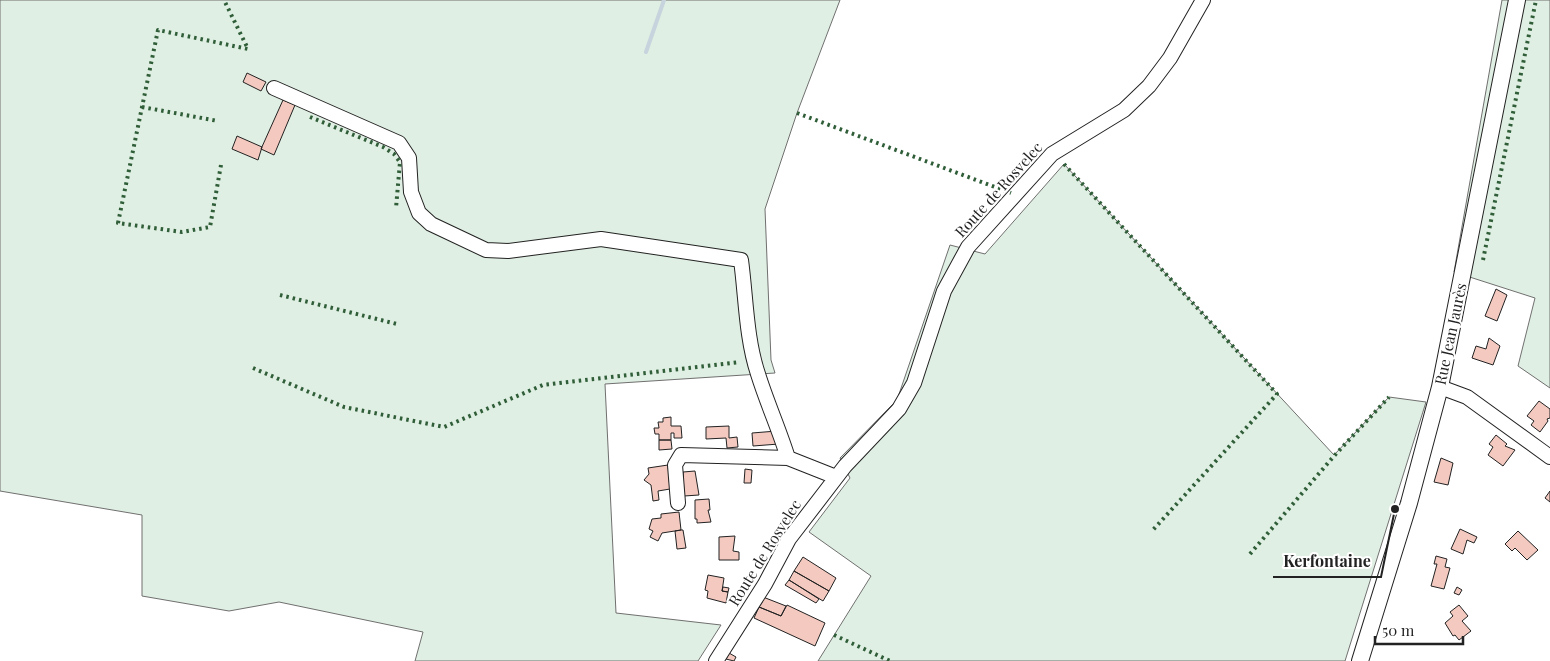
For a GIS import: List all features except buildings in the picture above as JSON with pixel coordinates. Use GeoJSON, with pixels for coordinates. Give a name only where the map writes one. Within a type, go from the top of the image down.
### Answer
{"type":"FeatureCollection","features":[{"type":"Feature","properties":{"kind":"main road","name":"Rue Jean Jaurès"},"geometry":{"type":"LineString","coordinates":[[1360,661],[1409,503],[1440,387],[1517,0]]}},
{"type":"Feature","properties":{"kind":"street","name":"Route de Rosvelec"},"geometry":{"type":"LineString","coordinates":[[716,661],[765,584],[783,548],[836,477],[903,402],[914,382],[944,291],[968,247],[1052,154],[1124,110],[1149,86],[1170,58],[1203,0]]}},
{"type":"Feature","properties":{"kind":"street"},"geometry":{"type":"LineString","coordinates":[[274,88],[399,143],[409,158],[411,192],[419,213],[431,224],[480,247],[493,251],[508,251],[601,238],[741,260],[752,349],[758,374],[777,422],[788,458]]}},
{"type":"Feature","properties":{"kind":"street"},"geometry":{"type":"LineString","coordinates":[[1440,387],[1467,397],[1550,457]]}},
{"type":"Feature","properties":{"kind":"street"},"geometry":{"type":"LineString","coordinates":[[678,503],[675,465],[681,455],[788,458],[836,477]]}},
{"type":"Feature","properties":{"kind":"green space"},"geometry":{"type":"Polygon","coordinates":[[[0,0],[840,0],[797,113],[765,209],[771,360],[775,373],[605,384],[616,613],[721,625],[698,661],[415,661],[423,632],[279,602],[229,611],[142,596],[142,515],[0,491],[0,0]]]}},
{"type":"Feature","properties":{"kind":"green space"},"geometry":{"type":"Polygon","coordinates":[[[1502,0],[1550,0],[1550,388],[1518,366],[1535,298],[1454,272],[1502,0]]]}},
{"type":"Feature","properties":{"kind":"green space"},"geometry":{"type":"Polygon","coordinates":[[[1064,164],[1334,455],[1389,397],[1426,402],[1345,661],[818,661],[871,576],[809,532],[850,478],[840,458],[897,400],[950,245],[985,254],[1064,164]]]}},
{"type":"Feature","properties":{"kind":"waterway"},"geometry":{"type":"LineString","coordinates":[[646,52],[664,0]]}},
{"type":"Feature","properties":{"kind":"hedge"},"geometry":{"type":"LineString","coordinates":[[221,165],[210,227],[182,232],[118,223],[158,30],[248,49],[224,0]]}},
{"type":"Feature","properties":{"kind":"hedge"},"geometry":{"type":"LineString","coordinates":[[1483,260],[1536,0]]}},
{"type":"Feature","properties":{"kind":"hedge"},"geometry":{"type":"LineString","coordinates":[[142,107],[218,121]]}},
{"type":"Feature","properties":{"kind":"hedge"},"geometry":{"type":"LineString","coordinates":[[797,113],[1011,193]]}},
{"type":"Feature","properties":{"kind":"hedge"},"geometry":{"type":"LineString","coordinates":[[310,117],[383,147],[394,154],[400,162],[396,208]]}},
{"type":"Feature","properties":{"kind":"hedge"},"geometry":{"type":"LineString","coordinates":[[1064,164],[1277,394],[1152,531]]}},
{"type":"Feature","properties":{"kind":"hedge"},"geometry":{"type":"LineString","coordinates":[[280,295],[397,324]]}},
{"type":"Feature","properties":{"kind":"hedge"},"geometry":{"type":"LineString","coordinates":[[253,368],[344,407],[444,427],[543,385],[740,362]]}},
{"type":"Feature","properties":{"kind":"hedge"},"geometry":{"type":"LineString","coordinates":[[1250,554],[1334,456],[1389,397]]}},
{"type":"Feature","properties":{"kind":"hedge"},"geometry":{"type":"LineString","coordinates":[[834,635],[890,661]]}},
{"type":"Feature","properties":{"kind":"place","name":"Kerfontaine"},"geometry":{"type":"Point","coordinates":[1395,509]}}]}
